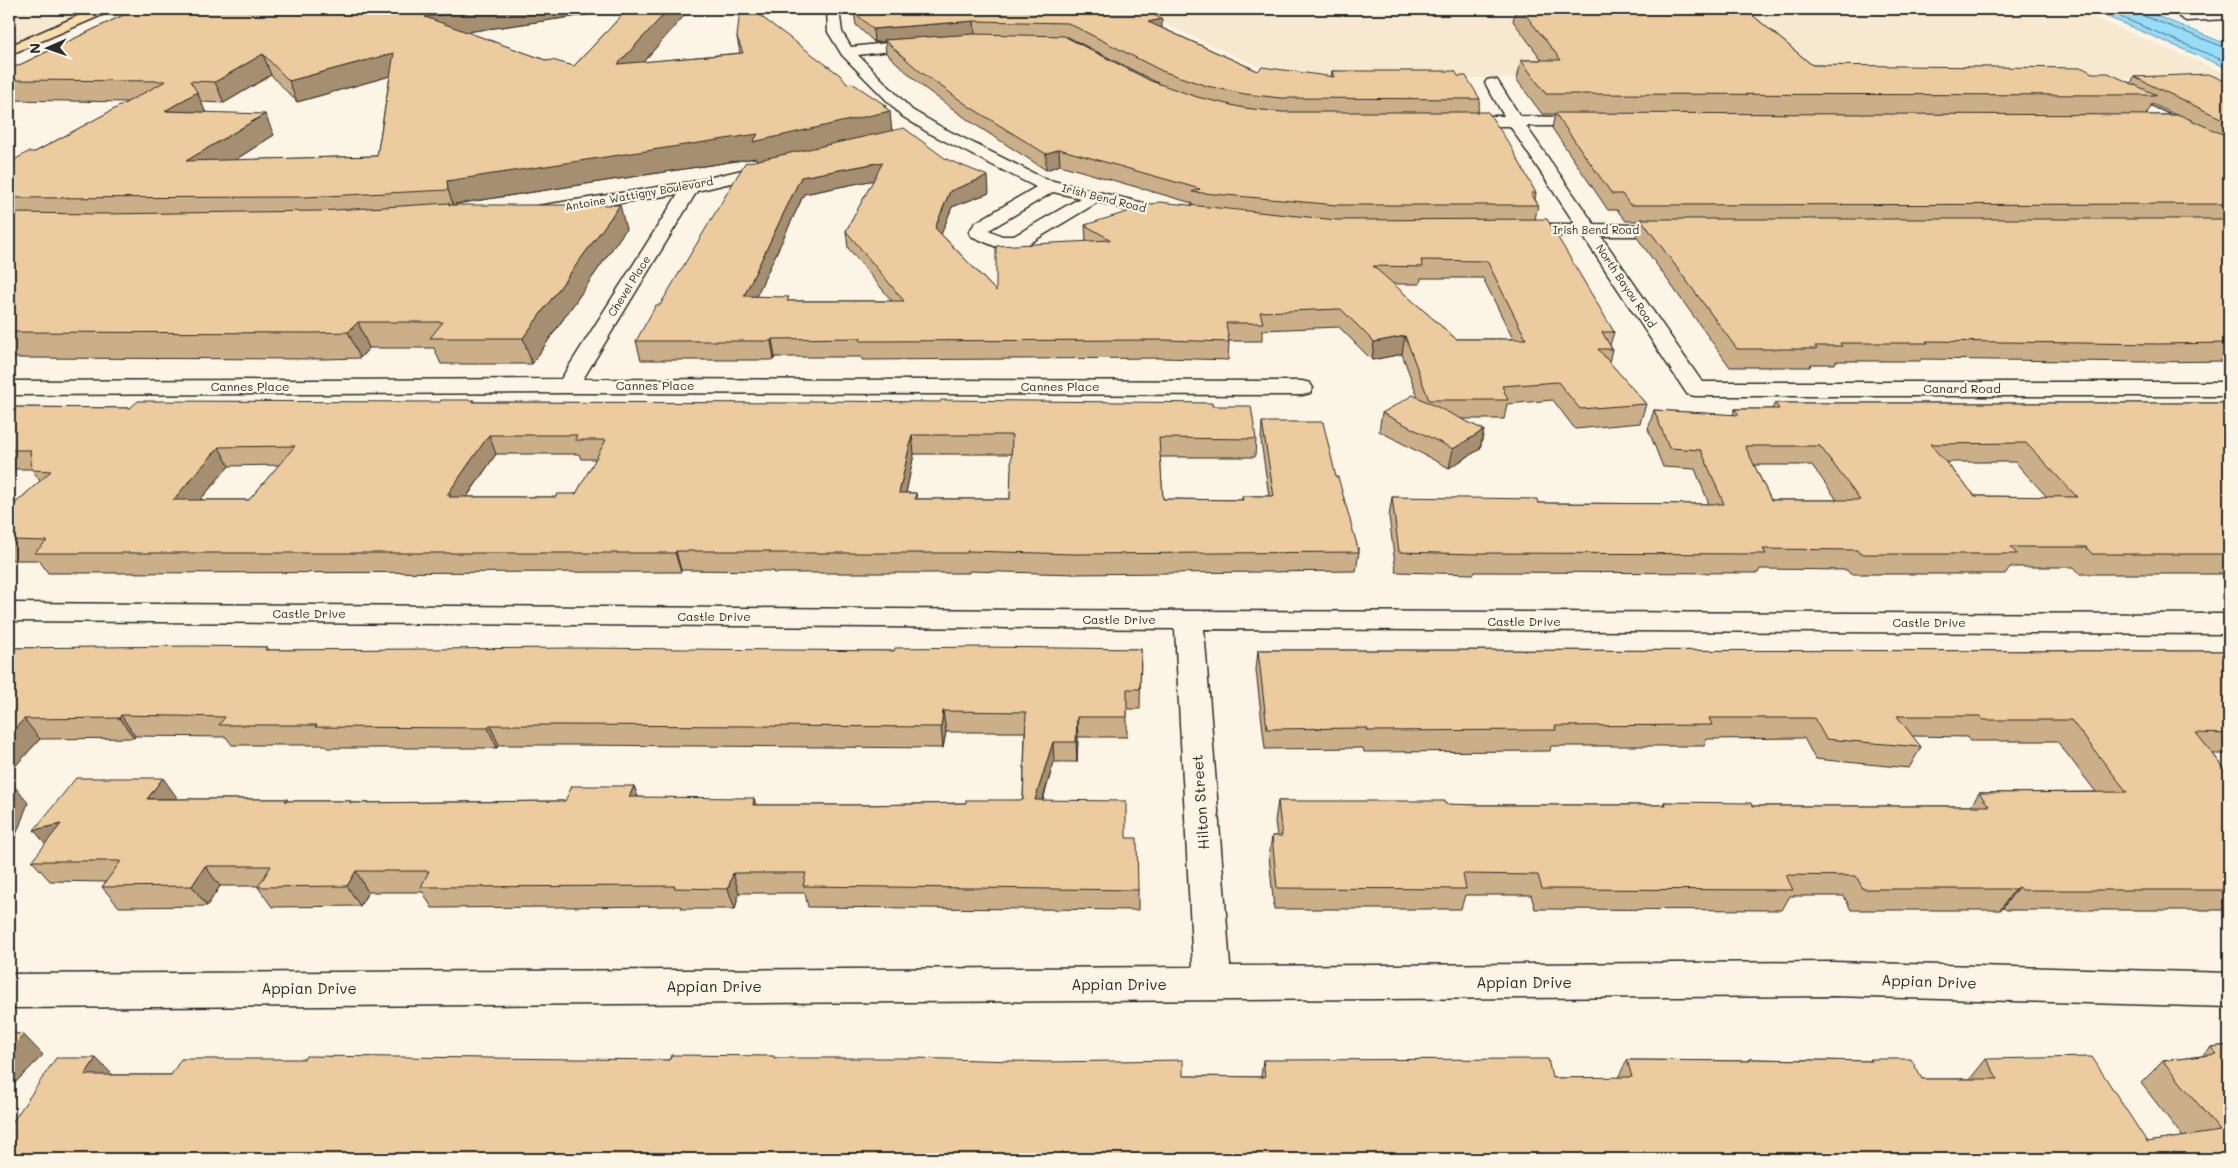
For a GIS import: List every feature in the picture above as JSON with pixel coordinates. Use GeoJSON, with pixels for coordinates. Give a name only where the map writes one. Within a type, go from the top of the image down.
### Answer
{"type":"FeatureCollection","features":[{"type":"Feature","properties":{"kind":"main road"},"geometry":{"type":"LineString","coordinates":[[9,51],[104,9]]}},
{"type":"Feature","properties":{"kind":"main road"},"geometry":{"type":"LineString","coordinates":[[103,25],[95,24],[91,20],[114,9]]}},
{"type":"Feature","properties":{"kind":"street","name":"Irish Bend Road"},"geometry":{"type":"LineString","coordinates":[[833,9],[835,32],[847,52],[907,114],[935,130],[1039,183],[1156,211],[1196,215]]}},
{"type":"Feature","properties":{"kind":"street"},"geometry":{"type":"LineString","coordinates":[[2186,17],[2229,15]]}},
{"type":"Feature","properties":{"kind":"street"},"geometry":{"type":"LineString","coordinates":[[847,52],[939,43]]}},
{"type":"Feature","properties":{"kind":"street","name":"North Bayou Road"},"geometry":{"type":"LineString","coordinates":[[1492,83],[1515,121],[1695,389]]}},
{"type":"Feature","properties":{"kind":"street"},"geometry":{"type":"LineString","coordinates":[[2100,86],[2229,148]]}},
{"type":"Feature","properties":{"kind":"street"},"geometry":{"type":"LineString","coordinates":[[1446,121],[1604,121]]}},
{"type":"Feature","properties":{"kind":"street"},"geometry":{"type":"LineString","coordinates":[[2136,122],[2176,122]]}},
{"type":"Feature","properties":{"kind":"street"},"geometry":{"type":"LineString","coordinates":[[915,135],[935,130]]}},
{"type":"Feature","properties":{"kind":"street","name":"Antoine Wattigny Boulevard"},"geometry":{"type":"LineString","coordinates":[[519,214],[691,186],[789,164]]}},
{"type":"Feature","properties":{"kind":"street","name":"Chevel Place"},"geometry":{"type":"LineString","coordinates":[[568,386],[691,186]]}},
{"type":"Feature","properties":{"kind":"street"},"geometry":{"type":"LineString","coordinates":[[1052,186],[981,226],[978,232],[999,242],[1018,242],[1096,196]]}},
{"type":"Feature","properties":{"kind":"street","name":"Irish Bend Road"},"geometry":{"type":"LineString","coordinates":[[1501,230],[1687,230]]}},
{"type":"Feature","properties":{"kind":"street","name":"Cannes Place"},"geometry":{"type":"LineString","coordinates":[[9,388],[568,386],[1302,388]]}},
{"type":"Feature","properties":{"kind":"street","name":"Canard Road"},"geometry":{"type":"LineString","coordinates":[[1695,389],[2229,389]]}},
{"type":"Feature","properties":{"kind":"street","name":"Castle Drive"},"geometry":{"type":"LineString","coordinates":[[9,612],[1189,620],[2229,624]]}},
{"type":"Feature","properties":{"kind":"street","name":"Hilton Street"},"geometry":{"type":"LineString","coordinates":[[1189,620],[1213,984]]}},
{"type":"Feature","properties":{"kind":"street","name":"Appian Drive"},"geometry":{"type":"LineString","coordinates":[[9,991],[1833,980],[2229,990]]}},
{"type":"Feature","properties":{"kind":"shaded area"},"geometry":{"type":"Polygon","coordinates":[[[9,9],[92,9],[9,44],[9,9]]]}},
{"type":"Feature","properties":{"kind":"shaded area"},"geometry":{"type":"Polygon","coordinates":[[[1132,9],[2074,9],[2229,75],[2229,79],[1284,78],[1132,9]]]}},
{"type":"Feature","properties":{"kind":"water"},"geometry":{"type":"Polygon","coordinates":[[[2089,9],[2140,9],[2229,45],[2229,69],[2089,9]]]}},
{"type":"Feature","properties":{"kind":"building"},"geometry":{"type":"Polygon","coordinates":[[[136,9],[487,9],[425,17],[548,61],[552,60],[574,66],[628,9],[669,9],[618,64],[743,53],[737,37],[740,9],[751,9],[840,75],[847,84],[852,83],[885,105],[883,106],[890,111],[753,142],[758,134],[447,181],[448,190],[305,197],[9,198],[9,163],[28,152],[35,152],[166,81],[9,80],[9,70],[136,9]],[[394,53],[289,81],[263,54],[215,82],[190,81],[197,92],[165,111],[265,114],[186,161],[377,156],[394,53]]]}},
{"type":"Feature","properties":{"kind":"building"},"geometry":{"type":"Polygon","coordinates":[[[880,9],[1142,9],[1162,19],[1148,22],[1258,71],[1262,67],[1334,77],[1332,71],[1455,71],[1458,76],[1466,76],[1480,99],[1281,98],[1245,94],[1207,86],[1162,71],[1068,23],[974,21],[873,29],[854,12],[880,9]]]}},
{"type":"Feature","properties":{"kind":"building"},"geometry":{"type":"Polygon","coordinates":[[[1521,9],[1745,9],[1812,65],[2083,68],[2092,73],[2108,73],[2157,95],[1546,94],[1521,60],[1561,60],[1521,9]]]}},
{"type":"Feature","properties":{"kind":"building"},"geometry":{"type":"Polygon","coordinates":[[[974,34],[1064,36],[1151,81],[1197,97],[1244,108],[1281,112],[1488,112],[1510,145],[1536,193],[1531,193],[1538,205],[1337,205],[1192,192],[1200,189],[1059,149],[1046,154],[970,107],[922,73],[884,40],[974,34]]]}},
{"type":"Feature","properties":{"kind":"building"},"geometry":{"type":"Polygon","coordinates":[[[2209,74],[2229,83],[2229,122],[2134,77],[2209,74]]]}},
{"type":"Feature","properties":{"kind":"building"},"geometry":{"type":"Polygon","coordinates":[[[1555,113],[2180,115],[2229,137],[2229,204],[1630,205],[1622,194],[1612,194],[1555,113]]]}},
{"type":"Feature","properties":{"kind":"building"},"geometry":{"type":"Polygon","coordinates":[[[904,128],[946,159],[988,176],[950,191],[935,228],[996,291],[996,246],[1111,240],[1085,225],[1159,202],[1337,220],[1547,219],[1614,332],[1602,332],[1612,349],[1598,349],[1646,404],[1580,409],[1558,382],[1502,386],[1508,400],[1429,400],[1405,336],[1374,342],[1341,309],[1260,312],[1263,323],[1226,323],[1229,342],[1165,340],[860,341],[861,338],[772,339],[771,341],[636,341],[656,305],[660,305],[745,163],[904,128]],[[883,162],[801,177],[744,296],[789,297],[787,301],[904,301],[846,231],[883,162]],[[1421,260],[1423,267],[1373,266],[1456,339],[1526,339],[1487,261],[1421,260]]]}},
{"type":"Feature","properties":{"kind":"building"},"geometry":{"type":"Polygon","coordinates":[[[449,203],[449,205],[620,205],[523,338],[430,338],[443,322],[358,322],[348,332],[312,333],[9,332],[9,213],[103,214],[319,211],[449,203]]]}},
{"type":"Feature","properties":{"kind":"building"},"geometry":{"type":"Polygon","coordinates":[[[1641,219],[2229,219],[2229,343],[1926,341],[1928,343],[1840,343],[1842,346],[1815,346],[1817,349],[1737,349],[1641,219]]]}},
{"type":"Feature","properties":{"kind":"building"},"geometry":{"type":"Polygon","coordinates":[[[1413,395],[1484,430],[1453,449],[1382,413],[1413,395]]]}},
{"type":"Feature","properties":{"kind":"building"},"geometry":{"type":"Polygon","coordinates":[[[441,400],[474,400],[473,402],[809,403],[810,401],[940,402],[941,400],[1212,403],[1212,406],[1251,406],[1256,439],[1159,438],[1163,499],[1243,500],[1242,496],[1274,496],[1262,422],[1323,422],[1336,477],[1338,477],[1359,552],[1074,554],[967,551],[967,553],[676,551],[675,553],[34,553],[47,541],[9,540],[9,509],[51,471],[32,470],[30,450],[9,450],[9,407],[130,408],[138,401],[440,402],[441,400]],[[489,435],[447,495],[451,495],[449,497],[556,497],[557,494],[576,494],[606,440],[575,440],[577,435],[489,435]],[[912,435],[899,493],[916,493],[915,499],[1010,499],[1012,435],[912,435]],[[295,446],[219,447],[173,500],[249,500],[295,446]]]}},
{"type":"Feature","properties":{"kind":"building"},"geometry":{"type":"Polygon","coordinates":[[[1775,403],[2229,403],[2229,554],[2092,554],[2086,547],[2011,547],[2017,554],[1860,554],[1857,550],[1763,549],[1766,554],[1479,554],[1399,552],[1392,497],[1537,499],[1538,503],[1724,504],[1701,450],[1669,448],[1654,410],[1739,415],[1735,409],[1779,409],[1775,403]],[[2026,443],[1930,444],[1975,496],[2077,497],[2026,443]],[[1745,446],[1771,500],[1860,500],[1820,446],[1745,446]]]}},
{"type":"Feature","properties":{"kind":"building"},"geometry":{"type":"Polygon","coordinates":[[[267,647],[265,650],[581,648],[894,651],[895,648],[983,647],[1141,649],[1140,689],[1127,689],[1127,717],[1077,717],[1076,742],[1053,742],[1035,800],[1126,801],[1126,838],[1137,838],[1138,890],[803,886],[806,873],[733,873],[728,889],[674,888],[675,886],[421,887],[429,871],[356,871],[347,886],[258,887],[271,866],[205,866],[192,886],[102,887],[121,861],[32,861],[61,824],[34,830],[76,778],[163,778],[147,799],[287,799],[285,801],[351,801],[350,803],[565,801],[572,786],[634,786],[629,797],[754,798],[753,805],[867,805],[966,803],[966,800],[1023,800],[1026,712],[943,711],[941,727],[490,725],[488,728],[315,727],[317,725],[219,725],[225,717],[121,715],[119,718],[24,719],[9,735],[9,648],[267,647]]]}},
{"type":"Feature","properties":{"kind":"building"},"geometry":{"type":"Polygon","coordinates":[[[1258,650],[2229,651],[2229,734],[2196,733],[2229,774],[2229,890],[2022,890],[2018,887],[2015,889],[1863,889],[1856,876],[1786,875],[1793,890],[1542,889],[1538,875],[1463,874],[1466,889],[1277,888],[1272,836],[1282,836],[1278,801],[1445,801],[1445,804],[1479,805],[1666,805],[1664,802],[1751,803],[1752,806],[1989,806],[1979,793],[2127,792],[2071,720],[1983,720],[1980,716],[1897,716],[1921,747],[1826,739],[1814,718],[1709,718],[1712,725],[1555,726],[1556,730],[1368,731],[1367,728],[1267,729],[1258,650]]]}},
{"type":"Feature","properties":{"kind":"building"},"geometry":{"type":"Polygon","coordinates":[[[9,1032],[24,1035],[9,1050],[9,1032]]]}},
{"type":"Feature","properties":{"kind":"building"},"geometry":{"type":"Polygon","coordinates":[[[2229,1045],[2229,1159],[9,1159],[9,1127],[56,1058],[96,1058],[85,1075],[171,1075],[181,1059],[304,1059],[306,1056],[670,1060],[672,1055],[774,1056],[774,1058],[913,1058],[1046,1062],[1183,1060],[1183,1076],[1265,1077],[1263,1060],[1548,1059],[1552,1078],[1632,1077],[1627,1060],[1750,1061],[1750,1059],[1871,1061],[1870,1059],[1911,1059],[1922,1079],[1998,1079],[1986,1059],[2092,1057],[2147,1142],[2220,1131],[2163,1061],[2217,1054],[2211,1047],[2229,1045]]]}}]}
